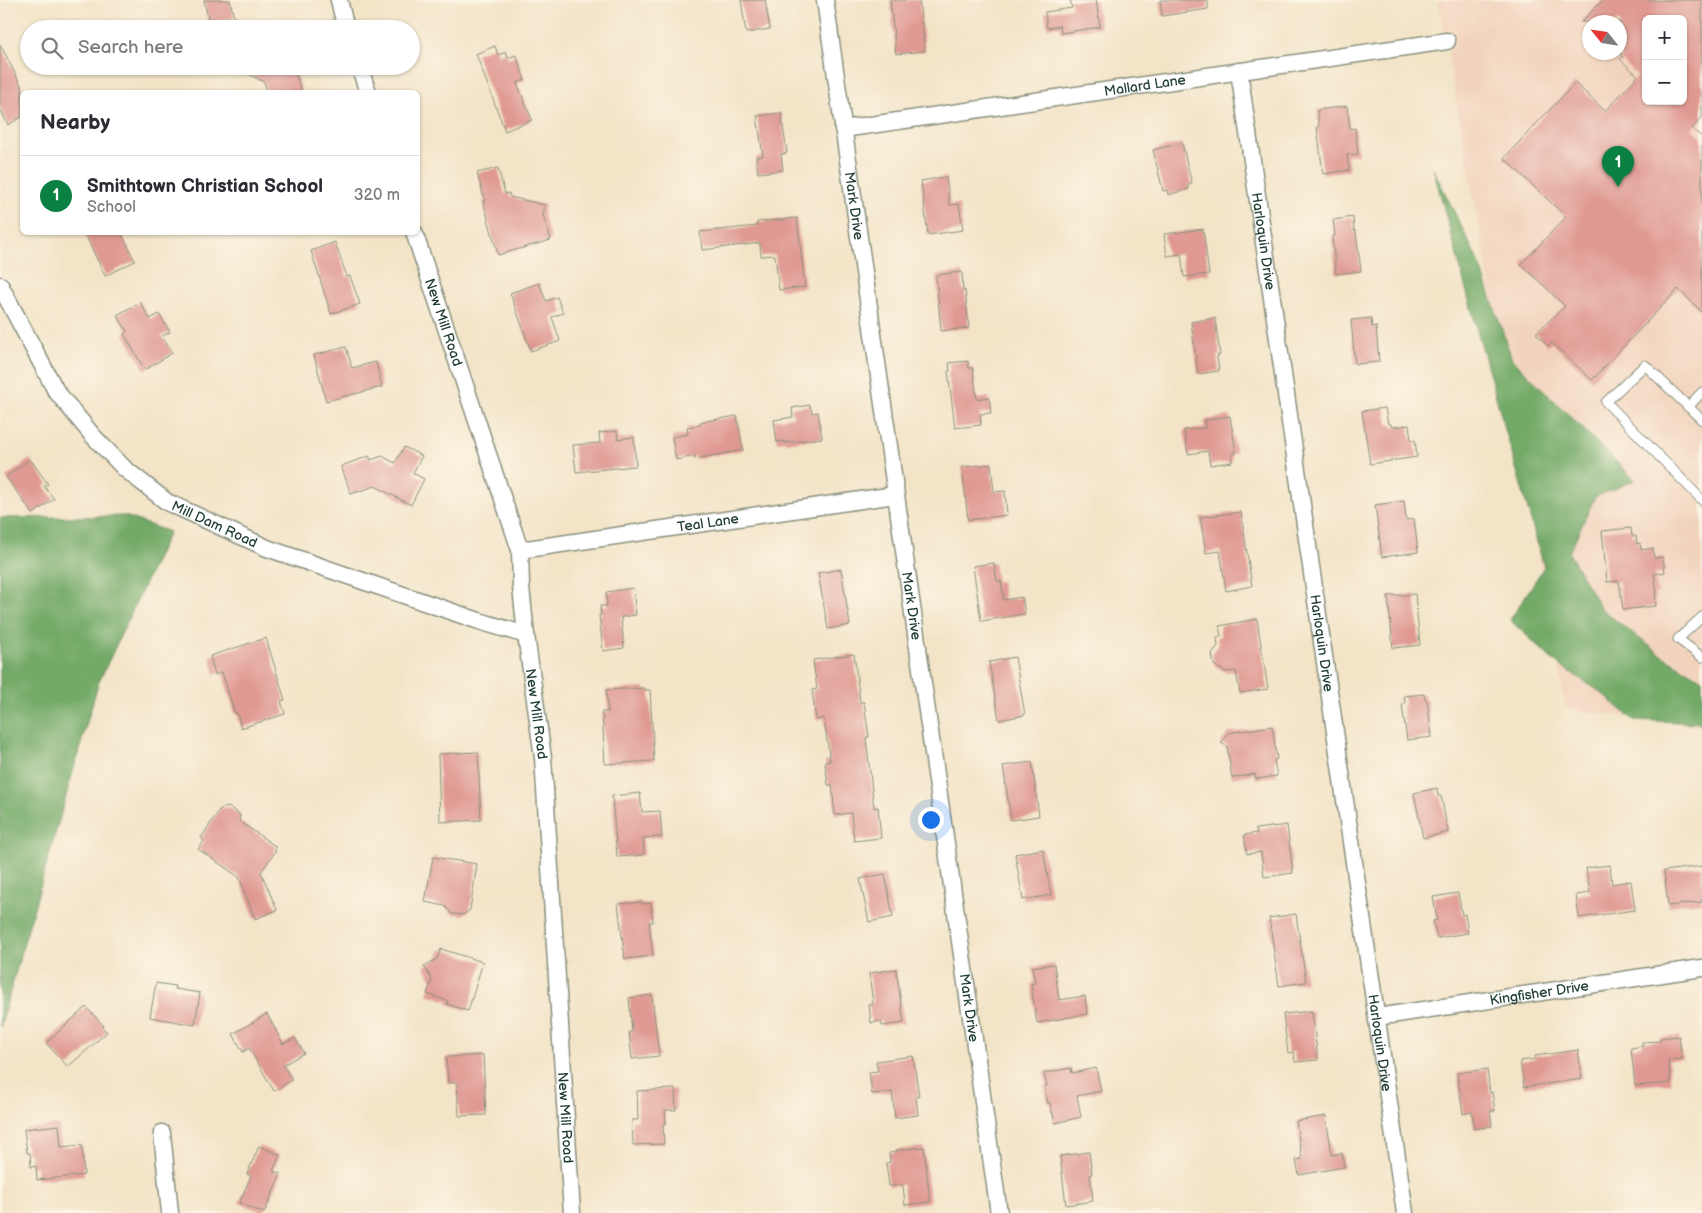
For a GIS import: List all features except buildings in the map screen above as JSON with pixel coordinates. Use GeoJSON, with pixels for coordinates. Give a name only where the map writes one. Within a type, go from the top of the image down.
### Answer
{"type":"FeatureCollection","features":[{"type":"Feature","properties":{"kind":"street"},"geometry":{"type":"LineString","coordinates":[[339,0],[344,20]]}},
{"type":"Feature","properties":{"kind":"street","name":"Mark Drive"},"geometry":{"type":"LineString","coordinates":[[825,0],[999,1213]]}},
{"type":"Feature","properties":{"kind":"street","name":"Mallard Lane"},"geometry":{"type":"LineString","coordinates":[[843,129],[1447,41]]}},
{"type":"Feature","properties":{"kind":"street","name":"Harloquin Drive"},"geometry":{"type":"LineString","coordinates":[[1239,71],[1405,1213]]}},
{"type":"Feature","properties":{"kind":"street"},"geometry":{"type":"LineString","coordinates":[[362,75],[367,90]]}},
{"type":"Feature","properties":{"kind":"street","name":"New Mill Road"},"geometry":{"type":"LineString","coordinates":[[415,235],[520,550],[521,587],[526,635],[543,758],[572,1213]]}},
{"type":"Feature","properties":{"kind":"street","name":"Mill Dam Road"},"geometry":{"type":"LineString","coordinates":[[0,284],[56,392],[93,436],[126,469],[167,502],[267,548],[479,621],[526,635]]}},
{"type":"Feature","properties":{"kind":"street","name":"Teal Lane"},"geometry":{"type":"LineString","coordinates":[[520,550],[895,495]]}},
{"type":"Feature","properties":{"kind":"street","name":"Kingfisher Drive"},"geometry":{"type":"LineString","coordinates":[[1377,1018],[1702,968]]}},
{"type":"Feature","properties":{"kind":"street"},"geometry":{"type":"LineString","coordinates":[[162,1133],[170,1213]]}},
{"type":"Feature","properties":{"kind":"lane"},"geometry":{"type":"LineString","coordinates":[[1702,420],[1645,365],[1606,402],[1702,500]]}},
{"type":"Feature","properties":{"kind":"lane"},"geometry":{"type":"LineString","coordinates":[[1688,407],[1702,392]]}},
{"type":"Feature","properties":{"kind":"lane"},"geometry":{"type":"LineString","coordinates":[[1702,617],[1678,639],[1702,657]]}},
{"type":"Feature","properties":{"kind":"shaded area"},"geometry":{"type":"Polygon","coordinates":[[[1438,0],[1702,0],[1702,726],[1566,709],[1438,0]]]}},
{"type":"Feature","properties":{"kind":"green space"},"geometry":{"type":"Polygon","coordinates":[[[1433,168],[1480,265],[1512,359],[1635,480],[1595,497],[1569,553],[1601,609],[1664,657],[1702,679],[1702,723],[1634,720],[1599,691],[1555,662],[1510,620],[1544,567],[1433,168]]]}},
{"type":"Feature","properties":{"kind":"green space"},"geometry":{"type":"Polygon","coordinates":[[[125,516],[169,532],[98,684],[0,1027],[0,518],[125,516]]]}},
{"type":"Feature","properties":{"kind":"place","name":"Smithtown Christian School"},"geometry":{"type":"Point","coordinates":[1618,187]}}]}
